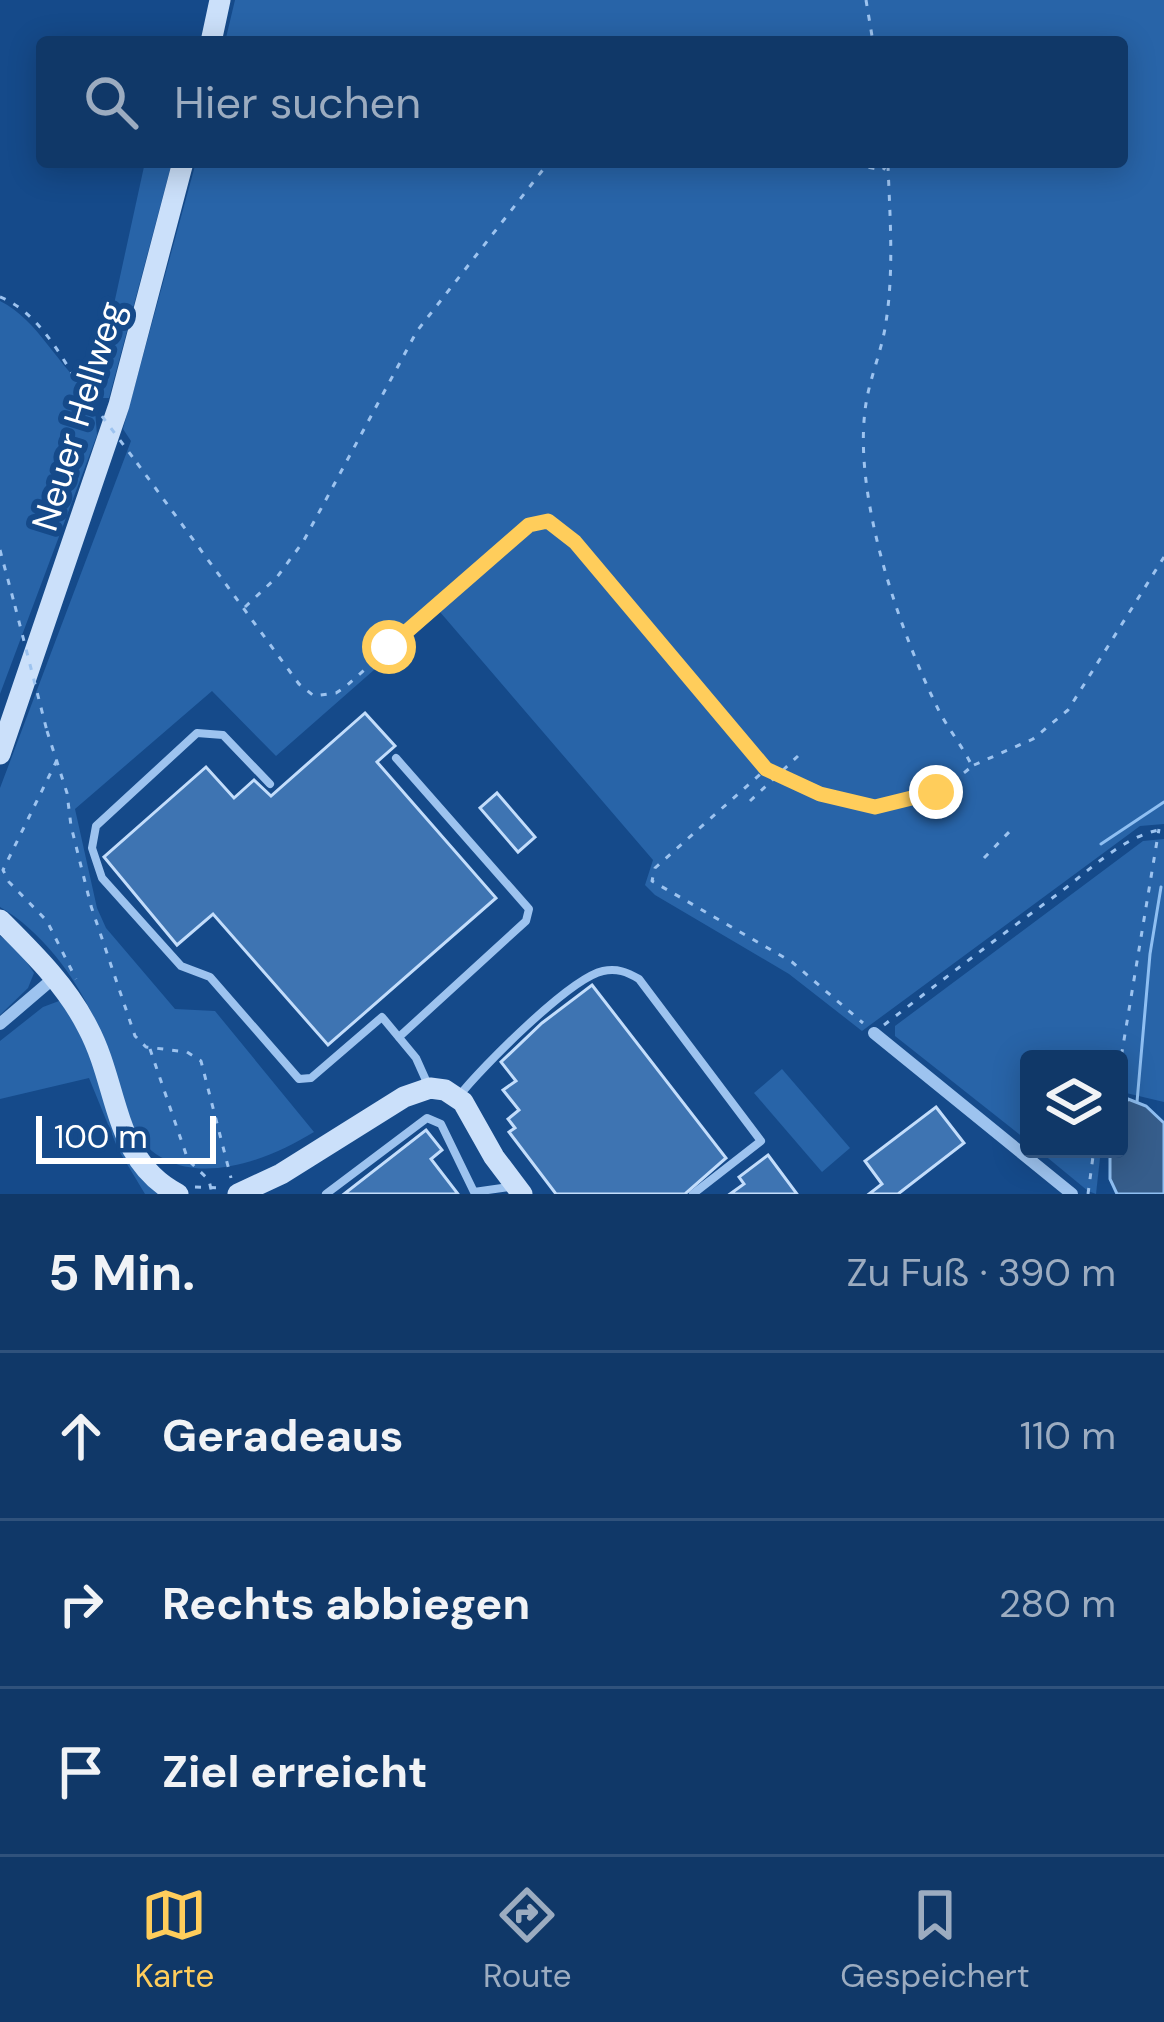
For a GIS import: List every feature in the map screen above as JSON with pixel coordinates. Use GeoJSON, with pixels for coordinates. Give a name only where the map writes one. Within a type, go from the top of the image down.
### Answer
{"type":"FeatureCollection","features":[{"type":"Feature","properties":{"kind":"street"},"geometry":{"type":"LineString","coordinates":[[212,36],[220,0]]}},
{"type":"Feature","properties":{"kind":"street","name":"Neuer Hellweg"},"geometry":{"type":"LineString","coordinates":[[0,754],[119,405],[181,168]]}},
{"type":"Feature","properties":{"kind":"street"},"geometry":{"type":"LineString","coordinates":[[0,920],[66,986],[99,1049],[134,1155],[153,1179],[180,1189]]}},
{"type":"Feature","properties":{"kind":"street"},"geometry":{"type":"LineString","coordinates":[[0,933],[30,950]]}},
{"type":"Feature","properties":{"kind":"street"},"geometry":{"type":"LineString","coordinates":[[0,1024],[66,986]]}},
{"type":"Feature","properties":{"kind":"street"},"geometry":{"type":"LineString","coordinates":[[874,1033],[1072,1194]]}},
{"type":"Feature","properties":{"kind":"street"},"geometry":{"type":"LineString","coordinates":[[235,1190],[281,1174],[404,1096],[430,1088],[458,1098],[519,1190]]}},
{"type":"Feature","properties":{"kind":"lane"},"geometry":{"type":"LineString","coordinates":[[270,784],[224,735],[197,733],[96,826],[92,848],[102,878],[181,966],[210,977],[299,1079],[311,1078],[382,1017],[416,1058],[430,1088]]}},
{"type":"Feature","properties":{"kind":"lane"},"geometry":{"type":"LineString","coordinates":[[396,758],[529,909],[526,921],[399,1037]]}},
{"type":"Feature","properties":{"kind":"lane"},"geometry":{"type":"LineString","coordinates":[[458,1098],[498,1051],[596,972],[626,972],[639,980],[761,1141],[693,1194]]}},
{"type":"Feature","properties":{"kind":"lane"},"geometry":{"type":"LineString","coordinates":[[326,1194],[427,1118],[442,1124],[474,1193],[519,1190]]}},
{"type":"Feature","properties":{"kind":"path"},"geometry":{"type":"LineString","coordinates":[[866,0],[872,36]]}},
{"type":"Feature","properties":{"kind":"path"},"geometry":{"type":"LineString","coordinates":[[244,608],[277,577],[303,542],[417,331],[544,168]]}},
{"type":"Feature","properties":{"kind":"path"},"geometry":{"type":"LineString","coordinates":[[889,168],[892,261],[886,325],[864,412],[868,488],[884,569],[908,640],[941,715],[972,766]]}},
{"type":"Feature","properties":{"kind":"path"},"geometry":{"type":"LineString","coordinates":[[0,297],[20,306],[40,327],[305,691],[314,696],[336,693],[529,525],[548,521],[575,542],[766,769],[820,794],[875,807],[936,792],[972,766],[1034,739],[1068,710],[1164,557]]}},
{"type":"Feature","properties":{"kind":"path"},"geometry":{"type":"LineString","coordinates":[[0,550],[97,925],[135,1036],[150,1049],[188,1160],[209,1180],[212,1192],[180,1189]]}},
{"type":"Feature","properties":{"kind":"path"},"geometry":{"type":"LineString","coordinates":[[750,801],[798,756]]}},
{"type":"Feature","properties":{"kind":"path"},"geometry":{"type":"LineString","coordinates":[[57,760],[3,870],[63,947],[66,986]]}},
{"type":"Feature","properties":{"kind":"path"},"geometry":{"type":"LineString","coordinates":[[766,769],[655,868],[652,881],[792,962],[874,1033],[1099,862],[1143,833],[1161,829],[1122,1050]]}},
{"type":"Feature","properties":{"kind":"path"},"geometry":{"type":"LineString","coordinates":[[984,858],[1011,830]]}},
{"type":"Feature","properties":{"kind":"path"},"geometry":{"type":"LineString","coordinates":[[150,1049],[184,1051],[201,1061],[235,1190]]}},
{"type":"Feature","properties":{"kind":"path"},"geometry":{"type":"LineString","coordinates":[[1088,1194],[1093,1158]]}},
{"type":"Feature","properties":{"kind":"shaded area"},"geometry":{"type":"Polygon","coordinates":[[[235,0],[1164,0],[1164,824],[1140,826],[862,1031],[789,974],[655,895],[645,885],[653,860],[440,612],[276,756],[212,691],[75,809],[97,908],[106,928],[175,1009],[215,1011],[314,1132],[267,1155],[217,1168],[170,1162],[150,1149],[133,1129],[108,1051],[66,969],[36,934],[0,907],[0,788],[131,441],[123,429],[194,168],[1128,168],[1128,36],[226,36],[235,0]]]}},
{"type":"Feature","properties":{"kind":"shaded area"},"geometry":{"type":"Polygon","coordinates":[[[144,168],[170,168],[109,398],[94,398],[97,435],[0,694],[0,301],[26,320],[94,396],[144,168]]]}},
{"type":"Feature","properties":{"kind":"shaded area"},"geometry":{"type":"Polygon","coordinates":[[[1164,839],[1164,1102],[1128,1093],[1128,1050],[1020,1050],[1020,1135],[895,1036],[895,1026],[1143,841],[1164,839]]]}},
{"type":"Feature","properties":{"kind":"shaded area"},"geometry":{"type":"Polygon","coordinates":[[[0,936],[17,948],[34,973],[28,988],[0,1015],[0,936]]]}},
{"type":"Feature","properties":{"kind":"shaded area"},"geometry":{"type":"Polygon","coordinates":[[[59,1001],[162,1194],[145,1194],[118,1149],[89,1078],[0,1099],[0,1041],[43,1007],[59,1001]]]}},
{"type":"Feature","properties":{"kind":"shaded area"},"geometry":{"type":"Polygon","coordinates":[[[782,1069],[850,1148],[822,1172],[754,1093],[782,1069]]]}},
{"type":"Feature","properties":{"kind":"shaded area"},"geometry":{"type":"Polygon","coordinates":[[[1128,1099],[1146,1106],[1164,1123],[1164,1194],[1117,1194],[1110,1179],[1110,1158],[1128,1158],[1128,1099]]]}},
{"type":"Feature","properties":{"kind":"shaded area"},"geometry":{"type":"Polygon","coordinates":[[[1048,1158],[1100,1158],[1096,1194],[1048,1158]]]}},
{"type":"Feature","properties":{"kind":"building"},"geometry":{"type":"Polygon","coordinates":[[[365,713],[395,746],[377,762],[496,898],[328,1045],[213,914],[177,945],[104,857],[206,767],[234,798],[254,780],[271,796],[365,713]]]}},
{"type":"Feature","properties":{"kind":"building"},"geometry":{"type":"Polygon","coordinates":[[[497,793],[535,837],[518,852],[480,808],[497,793]]]}},
{"type":"Feature","properties":{"kind":"building"},"geometry":{"type":"Polygon","coordinates":[[[592,985],[726,1158],[685,1194],[556,1194],[509,1132],[515,1128],[508,1119],[519,1110],[503,1090],[516,1081],[501,1062],[592,985]]]}},
{"type":"Feature","properties":{"kind":"building"},"geometry":{"type":"Polygon","coordinates":[[[936,1107],[964,1143],[898,1194],[869,1194],[882,1184],[865,1161],[936,1107]]]}},
{"type":"Feature","properties":{"kind":"building"},"geometry":{"type":"Polygon","coordinates":[[[426,1130],[442,1150],[431,1159],[458,1194],[344,1194],[426,1130]]]}},
{"type":"Feature","properties":{"kind":"building"},"geometry":{"type":"Polygon","coordinates":[[[768,1155],[797,1194],[730,1194],[744,1184],[739,1177],[768,1155]]]}},
{"type":"Feature","properties":{"kind":"waterway"},"geometry":{"type":"LineString","coordinates":[[1101,844],[1164,802]]}},
{"type":"Feature","properties":{"kind":"waterway"},"geometry":{"type":"LineString","coordinates":[[1137,1102],[1161,887]]}},
{"type":"Feature","properties":{"kind":"route"},"geometry":{"type":"LineString","coordinates":[[389,647],[529,525],[548,521],[575,542],[766,769],[820,794],[875,807],[936,792]]}}]}
